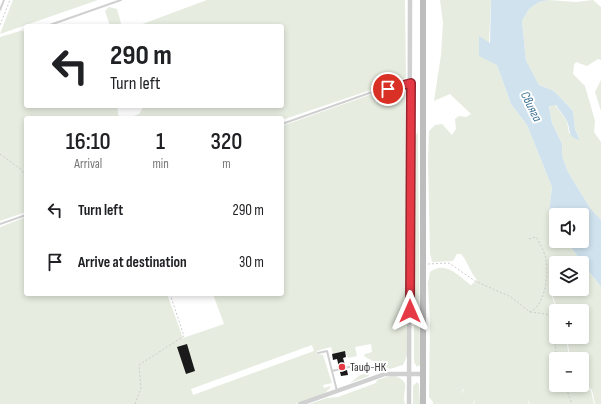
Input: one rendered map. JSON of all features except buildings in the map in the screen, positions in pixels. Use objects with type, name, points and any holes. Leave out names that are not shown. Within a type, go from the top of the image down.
[{"type":"main road","points":[[423,0],[423,404]]},
{"type":"street","points":[[409,404],[411,83],[410,0]]},
{"type":"street","points":[[300,404],[385,374],[424,374]]},
{"type":"lane","points":[[0,10],[4,0]]},
{"type":"lane","points":[[53,24],[120,0]]},
{"type":"lane","points":[[284,123],[376,91],[411,83]]},
{"type":"lane","points":[[0,224],[24,216]]},
{"type":"lane","points":[[318,353],[327,351],[337,391]]},
{"type":"lane","points":[[332,371],[361,364],[385,374]]},
{"type":"path","points":[[0,25],[10,0]]},
{"type":"path","points":[[0,154],[22,170],[24,174]]},
{"type":"path","points":[[529,239],[533,236],[536,237],[546,260],[544,292],[535,309],[530,312]]},
{"type":"path","points":[[423,264],[449,262],[475,281],[511,298],[522,308],[534,314],[547,314],[552,320],[556,352]]},
{"type":"path","points":[[135,404],[141,388],[140,365],[184,336],[171,296]]},
{"type":"path","points":[[568,392],[572,404]]},
{"type":"shaded area","points":[[13,0],[98,0],[29,24],[24,24],[24,26],[0,34]]},
{"type":"shaded area","points":[[207,0],[405,0],[406,78],[284,119],[284,116],[134,116],[139,114],[143,108],[284,108],[284,24],[142,24]]},
{"type":"shaded area","points":[[440,0],[491,0],[489,44],[479,37],[497,65],[511,104],[527,125],[552,187],[549,208],[549,248],[571,248],[577,256],[549,256],[549,296],[552,296],[555,304],[549,304],[549,344],[567,344],[568,352],[549,352],[549,392],[589,392],[589,389],[591,391],[594,404],[530,404],[528,399],[529,404],[474,404],[476,397],[473,404],[433,404],[429,397],[430,322],[428,283],[430,272],[441,268],[447,269],[457,274],[471,285],[477,280],[461,254],[457,254],[453,261],[432,262],[430,253],[428,161],[429,131],[435,125],[442,124],[452,135],[456,129],[455,119],[459,116],[466,117],[471,114],[450,94],[434,101],[441,55],[443,23]]},
{"type":"shaded area","points":[[549,0],[576,2],[593,0],[601,7],[601,60],[598,59],[587,66],[576,62],[574,65],[573,74],[585,86],[595,121],[594,132],[601,142],[601,220],[590,208],[568,172],[562,156],[562,144],[552,123],[549,105],[555,105],[567,121],[569,133],[580,139],[575,129],[573,111],[554,91],[539,85],[526,62],[522,21],[529,9],[539,2]]},
{"type":"shaded area","points":[[109,7],[117,9],[120,24],[109,24],[105,11]]},
{"type":"shaded area","points":[[23,30],[24,108],[117,108],[119,116],[24,116],[24,213],[0,221],[0,37]]},
{"type":"shaded area","points":[[601,80],[601,111],[595,92]]},
{"type":"shaded area","points":[[405,87],[407,356],[403,365],[390,369],[367,358],[364,356],[365,354],[372,352],[371,344],[355,347],[357,356],[348,358],[345,351],[333,354],[331,347],[317,351],[317,354],[323,355],[332,383],[323,385],[324,388],[331,386],[325,393],[315,398],[295,404],[0,404],[0,227],[24,218],[24,296],[168,296],[183,338],[224,324],[214,296],[284,296],[284,125],[375,93]],"holes":[[[312,345],[314,351],[193,395],[191,389]]]},
{"type":"shaded area","points":[[418,132],[420,365],[417,367],[414,362],[413,149],[414,138]]},
{"type":"shaded area","points":[[589,271],[601,287],[601,404],[595,404],[592,390],[589,388],[589,352],[569,352],[568,344],[589,344],[589,304],[556,304],[553,296],[589,296]]},
{"type":"shaded area","points":[[369,373],[369,376],[350,383],[360,375]]},
{"type":"shaded area","points":[[393,375],[405,384],[405,404],[309,404],[327,398],[338,397],[376,383],[377,380]]},
{"type":"shaded area","points":[[417,382],[419,384],[420,404],[413,404],[413,386]]},
{"type":"water","name":"Свияга","points":[[491,0],[549,0],[539,2],[529,9],[522,21],[526,61],[539,85],[554,91],[573,111],[575,129],[580,140],[571,135],[567,121],[556,105],[549,106],[552,123],[562,144],[562,156],[568,172],[590,208],[601,220],[601,287],[589,271],[589,256],[577,256],[571,248],[589,248],[589,208],[549,208],[552,187],[527,125],[511,104],[497,65],[479,56],[479,36],[490,43]]},
{"type":"place","name":"Таиф-НК","points":[[342,367]]},
{"type":"route","points":[[388,89],[411,83],[410,311]]}]
